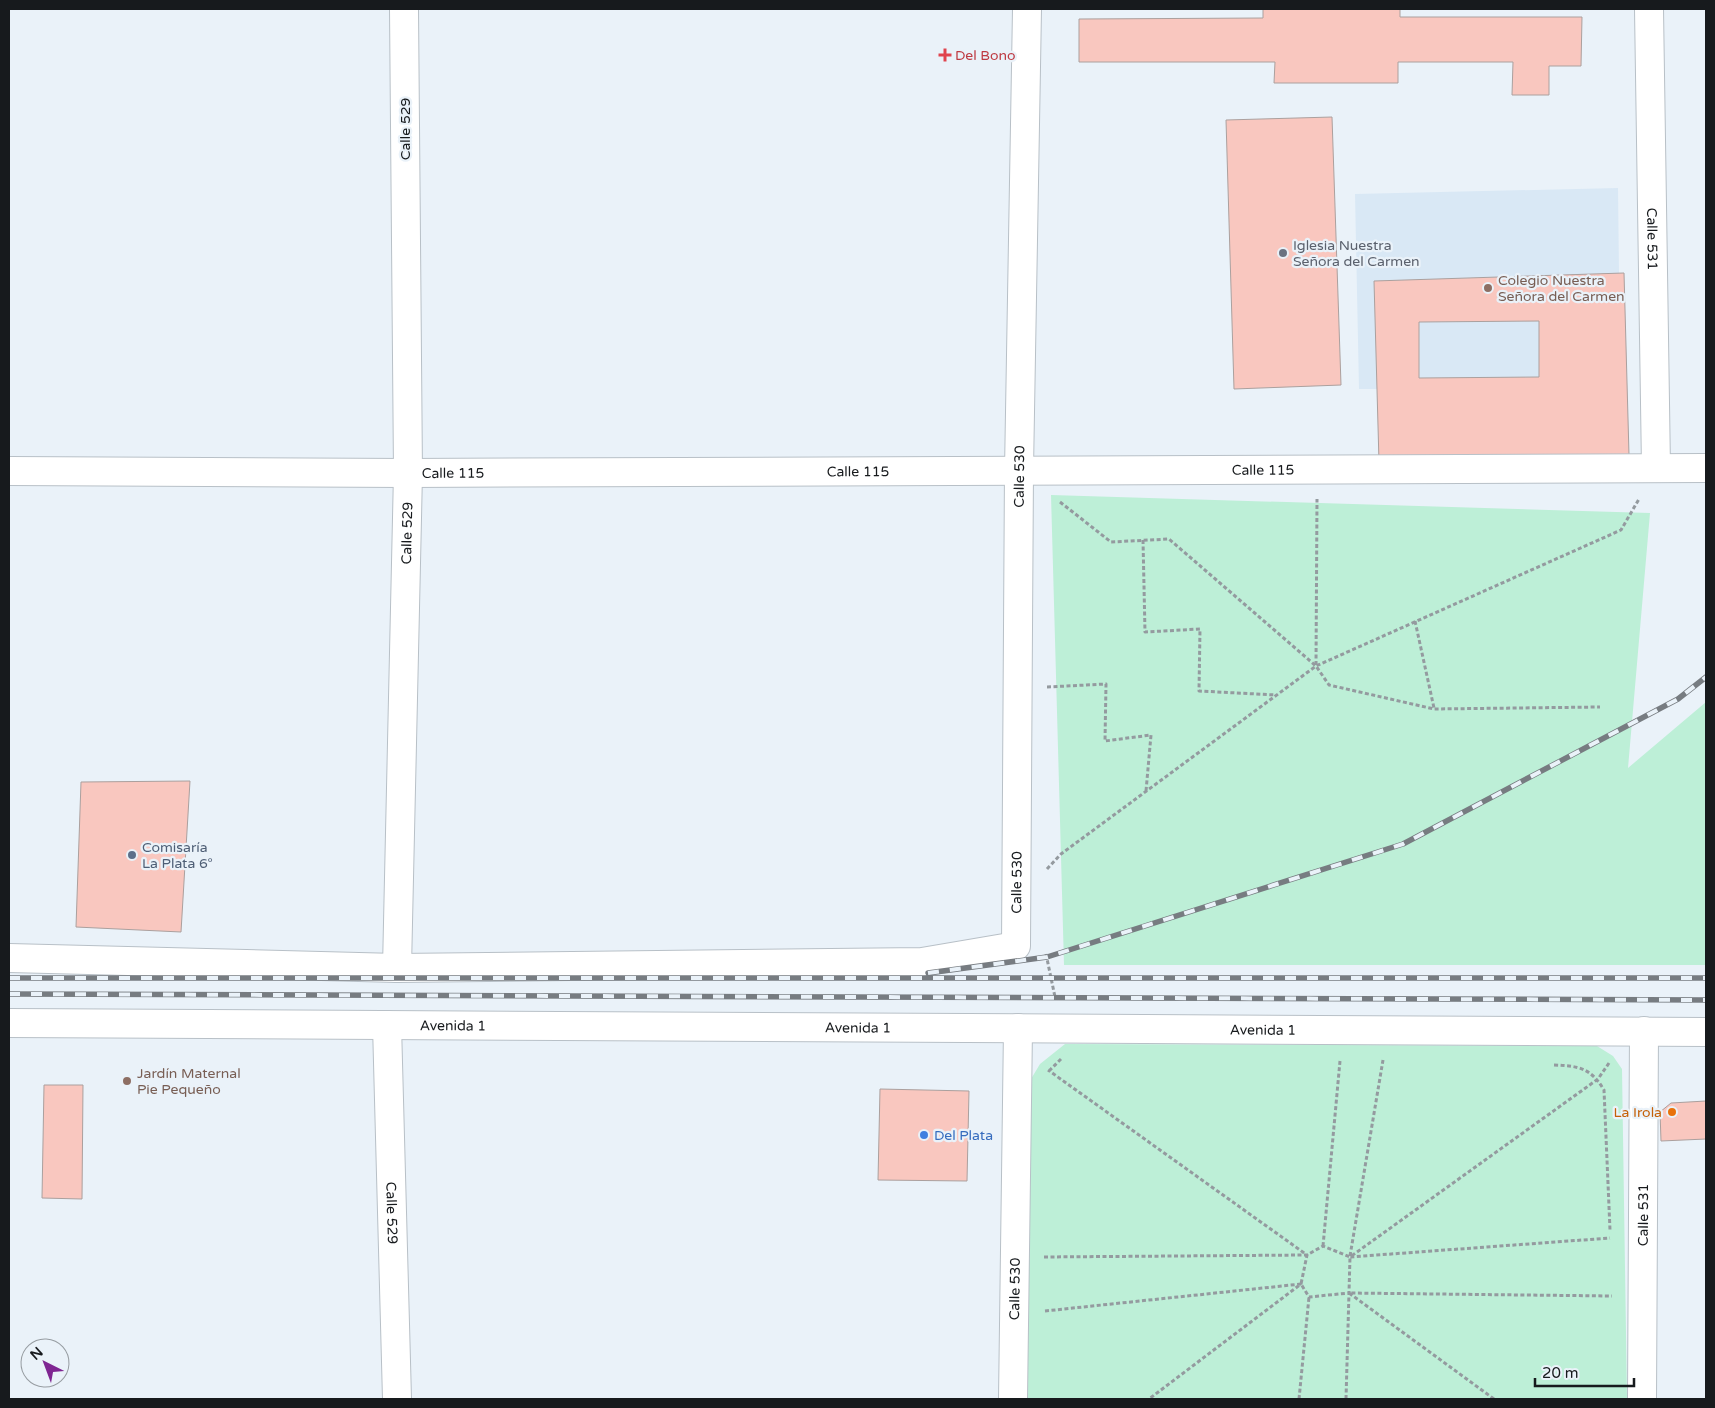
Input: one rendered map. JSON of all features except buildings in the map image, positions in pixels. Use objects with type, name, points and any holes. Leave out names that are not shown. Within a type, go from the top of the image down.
[{"type":"street","name":"Calle 529","points":[[397,968],[408,473],[404,9]]},
{"type":"street","name":"Calle 530","points":[[1016,946],[1019,470],[1027,9]]},
{"type":"street","name":"Calle 531","points":[[1649,9],[1656,468]]},
{"type":"street","name":"Calle 115","points":[[9,471],[408,473],[1706,468]]},
{"type":"street","points":[[9,958],[397,968],[922,962],[1016,946]]},
{"type":"street","name":"Avenida 1","points":[[9,1023],[1706,1032]]},
{"type":"street","name":"Calle 529","points":[[388,1025],[397,1399]]},
{"type":"street","name":"Calle 530","points":[[1013,1399],[1018,1028]]},
{"type":"street","name":"Calle 531","points":[[1642,1399],[1644,1031]]},
{"type":"path","points":[[1316,666],[1317,468]]},
{"type":"path","points":[[1041,876],[1061,854],[1316,666],[1621,530],[1656,468]]},
{"type":"path","points":[[1057,500],[1111,542],[1169,539],[1316,666],[1329,685],[1434,708],[1600,707]]},
{"type":"path","points":[[1143,540],[1146,632],[1200,629],[1199,691],[1277,695]]},
{"type":"path","points":[[1416,621],[1434,708]]},
{"type":"path","points":[[1018,689],[1106,684],[1105,741],[1151,734],[1146,791]]},
{"type":"path","points":[[1016,946],[1039,937],[1048,957],[1055,998]]},
{"type":"path","points":[[1350,1257],[1598,1079],[1613,1056],[1644,1031]]},
{"type":"path","points":[[1323,1246],[1341,1055]]},
{"type":"path","points":[[1045,1079],[1049,1071],[1064,1056]]},
{"type":"path","points":[[1346,1399],[1350,1257],[1383,1057],[1375,1056]]},
{"type":"path","points":[[1549,1064],[1578,1066],[1598,1079],[1604,1090],[1610,1248]]},
{"type":"path","points":[[1044,1068],[1307,1255]]},
{"type":"path","points":[[1323,1246],[1350,1257],[1610,1238]]},
{"type":"path","points":[[1037,1258],[1307,1255],[1323,1246]]},
{"type":"path","points":[[1149,1399],[1301,1284],[1307,1255]]},
{"type":"path","points":[[1299,1399],[1309,1297],[1301,1284]]},
{"type":"path","points":[[1037,1312],[1301,1284]]},
{"type":"path","points":[[1612,1286],[1613,1305]]},
{"type":"path","points":[[1350,1294],[1494,1399]]},
{"type":"path","points":[[1309,1297],[1350,1294],[1613,1296]]},
{"type":"shaded area","name":"Colegio Nuestra Señora del Carmen","points":[[1618,188],[1619,273],[1624,273],[1629,455],[1379,462],[1377,389],[1359,389],[1355,194]]},
{"type":"green space","points":[[1051,495],[1650,513],[1628,768],[1706,702],[1706,965],[1064,965]]},
{"type":"green space","points":[[1065,1044],[1597,1046],[1613,1056],[1622,1069],[1627,1399],[1027,1399],[1031,1079],[1040,1064]]},
{"type":"railway","points":[[928,973],[1047,957],[1403,844],[1678,699],[1706,677]]},
{"type":"railway","points":[[9,978],[1706,978]]},
{"type":"railway","points":[[9,994],[1706,1000]]},
{"type":"place","name":"Del Bono","points":[[945,55]]},
{"type":"place","name":"Iglesia Nuestra Señora del Carmen","points":[[1283,253]]},
{"type":"place","name":"Colegio Nuestra Señora del Carmen","points":[[1488,288]]},
{"type":"place","name":"Comisaría La Plata 6°","points":[[132,855]]},
{"type":"place","name":"Jardín Maternal Pie Pequeño","points":[[127,1081]]},
{"type":"place","name":"La Irola","points":[[1672,1112]]},
{"type":"place","name":"Del Plata","points":[[924,1135]]}]
